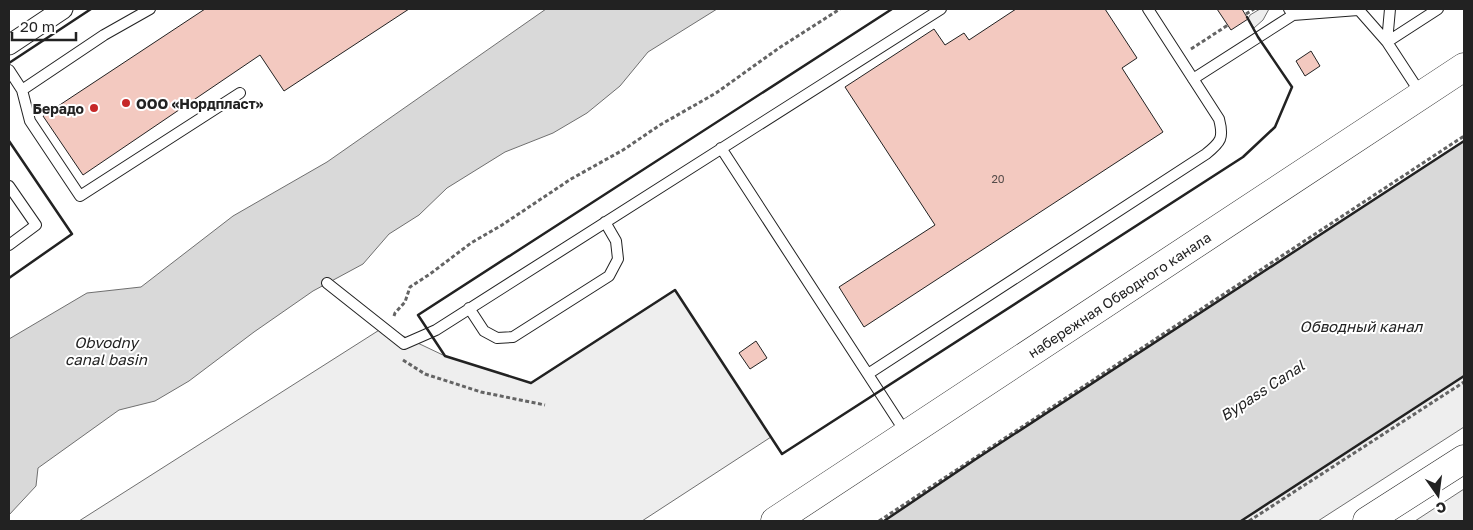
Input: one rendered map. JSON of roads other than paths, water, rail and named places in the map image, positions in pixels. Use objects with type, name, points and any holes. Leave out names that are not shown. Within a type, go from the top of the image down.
[{"type":"main road","name":"набережная Обводного канала","points":[[775,521],[1464,67]]},
{"type":"main road","points":[[1367,521],[1464,459]]},
{"type":"street","points":[[9,44],[63,9]]},
{"type":"lane","points":[[22,90],[104,35],[150,9]]},
{"type":"lane","points":[[327,283],[404,344],[436,330],[941,9]]},
{"type":"lane","points":[[868,374],[1206,154],[1218,144],[1222,132],[1219,118],[1148,9]]},
{"type":"lane","points":[[1193,79],[1291,12],[1358,9],[1387,42],[1422,96]]},
{"type":"lane","points":[[1387,42],[1390,9]]},
{"type":"lane","points":[[1387,42],[1438,9]]},
{"type":"lane","points":[[9,70],[22,90],[30,121],[80,196],[240,93]]},
{"type":"lane","points":[[721,148],[907,434]]},
{"type":"lane","points":[[9,186],[36,225],[9,245]]},
{"type":"lane","points":[[469,308],[484,331],[497,338],[513,337],[545,317],[608,276],[618,259],[616,242],[605,222]]},
{"type":"water","name":"Obvodny canal basin","points":[[546,9],[717,9],[648,52],[620,86],[587,113],[553,133],[505,152],[447,188],[419,215],[389,234],[363,264],[313,291],[189,381],[155,401],[119,410],[38,468],[36,486],[9,515],[9,339],[87,293],[141,287],[233,216],[327,162]]},
{"type":"water","name":"Обводный канал","points":[[1464,141],[1464,376],[1241,521],[884,521],[976,459]]},
{"type":"place","name":"ООО «Нордпласт»","points":[[126,103]]},
{"type":"place","name":"Берадо","points":[[94,108]]},
{"type":"water label","name":"Bypass Canal","points":[[1262,390]]}]
